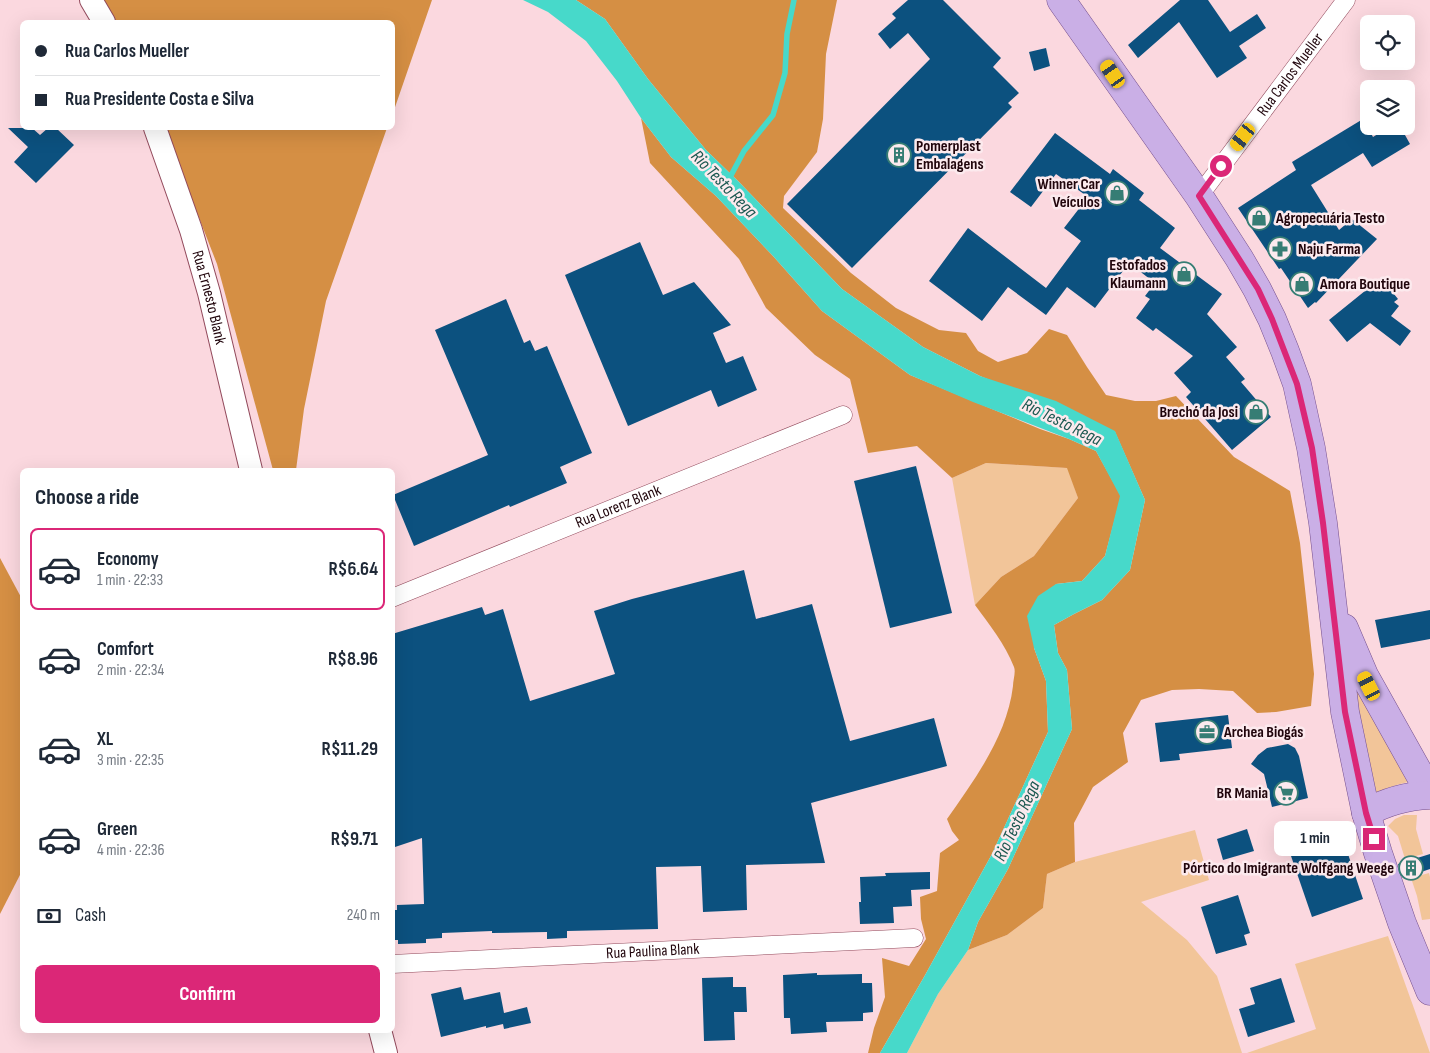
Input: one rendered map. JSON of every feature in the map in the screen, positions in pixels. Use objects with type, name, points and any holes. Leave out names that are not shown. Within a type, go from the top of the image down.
[{"type":"main road","points":[[1061,0],[1199,196],[1258,289],[1272,319],[1297,384],[1312,448],[1323,523],[1345,712],[1366,813],[1388,884],[1419,935],[1430,991]]},
{"type":"main road","points":[[1331,596],[1364,675],[1430,794],[1409,796],[1388,802],[1366,813]]},
{"type":"street","points":[[91,0],[103,20]]},
{"type":"street","name":"Rua Carlos Mueller","points":[[1199,196],[1346,0]]},
{"type":"street","name":"Rua Ernesto Blank","points":[[156,130],[191,230],[209,293],[251,468]]},
{"type":"street","name":"Rua Lorenz Blank","points":[[395,597],[842,416]]},
{"type":"street","name":"Rua Paulina Blank","points":[[395,964],[914,938]]},
{"type":"street","points":[[381,1033],[386,1053]]},
{"type":"shaded area","points":[[103,0],[432,0],[395,107],[395,20],[114,20]]},
{"type":"shaded area","points":[[576,0],[837,0],[826,54],[823,119],[817,152],[784,196],[783,208],[851,273],[896,308],[939,330],[966,333],[978,351],[998,362],[1027,353],[1049,329],[1067,335],[1106,395],[1135,401],[1156,401],[1176,396],[1234,457],[1290,491],[1300,543],[1314,674],[1311,706],[1257,713],[1233,691],[1199,689],[1172,690],[1141,700],[1123,733],[1128,762],[1093,787],[1074,823],[1075,862],[1047,874],[1043,908],[1007,935],[968,950],[978,922],[1008,869],[1072,729],[1067,670],[1058,653],[1054,625],[1102,600],[1130,570],[1145,500],[1115,432],[980,376],[923,347],[842,289],[706,150],[648,79],[605,19]]},
{"type":"shaded area","points":[[641,118],[671,157],[716,196],[822,311],[910,375],[1096,451],[1121,496],[1105,556],[1082,581],[1056,584],[1034,648],[1046,681],[1048,732],[992,854],[880,1053],[868,1053],[874,1028],[885,997],[882,958],[909,966],[926,939],[921,919],[920,897],[937,891],[940,853],[959,840],[952,831],[947,819],[979,773],[997,740],[1010,704],[1015,674],[1014,667],[1001,642],[975,605],[1001,577],[1034,556],[1078,498],[1067,468],[986,463],[952,478],[917,446],[868,453],[850,379],[815,355],[766,308],[739,259],[650,163]]},
{"type":"shaded area","points":[[165,130],[386,130],[326,301],[304,409],[296,468],[272,468],[217,264]]},
{"type":"shaded area","points":[[986,463],[1068,468],[1078,498],[1034,556],[1001,577],[975,605],[952,478]]},
{"type":"shaded area","points":[[0,558],[20,595],[20,875],[0,914]]},
{"type":"shaded area","points":[[1357,681],[1408,782],[1398,784],[1372,796],[1348,684]]},
{"type":"shaded area","points":[[1404,815],[1417,815],[1416,829],[1423,854],[1405,859],[1398,836],[1388,826],[1395,819]]},
{"type":"shaded area","points":[[1195,830],[1209,880],[1141,902],[1187,940],[1217,976],[1242,1053],[907,1053],[938,994],[968,950],[1007,935],[1043,908],[1047,874],[1075,862]]},
{"type":"shaded area","points":[[1429,873],[1430,919],[1422,920],[1411,878]]},
{"type":"shaded area","points":[[1388,936],[1430,1053],[1247,1053],[1316,1029],[1295,964]]},
{"type":"water","name":"Rio Testo Rega","points":[[523,0],[576,0],[605,19],[648,79],[706,150],[842,289],[923,347],[980,376],[1056,401],[1115,431],[1145,500],[1130,570],[1102,600],[1054,625],[1058,653],[1067,670],[1072,729],[1008,869],[978,922],[968,950],[938,994],[907,1053],[880,1053],[992,854],[1048,732],[1046,681],[1034,648],[1027,616],[1038,596],[1056,584],[1082,581],[1105,556],[1120,496],[1096,451],[910,375],[822,311],[716,196],[671,157],[586,41],[548,12]]},
{"type":"building","name":"Pomerplast Embalagens","points":[[908,0],[943,0],[1001,58],[993,67],[1019,93],[1008,103],[1012,107],[852,268],[787,204],[930,59],[908,33],[890,49],[878,34],[896,18],[892,14]]},
{"type":"building","points":[[1180,0],[1208,0],[1230,32],[1257,14],[1266,28],[1239,46],[1247,58],[1217,78],[1179,22],[1138,58],[1128,45]]},
{"type":"building","points":[[1046,48],[1050,66],[1034,71],[1029,52]]},
{"type":"building","points":[[1360,121],[1360,135],[1372,135],[1373,137],[1376,135],[1405,135],[1410,144],[1372,167],[1363,153],[1311,185],[1339,230],[1352,219],[1377,239],[1316,303],[1308,308],[1238,208],[1296,170],[1292,162]]},
{"type":"building","points":[[8,128],[34,130],[40,135],[46,130],[58,130],[74,145],[36,183],[14,162],[28,147]]},
{"type":"building","points":[[1055,133],[1110,174],[1113,169],[1144,193],[1139,200],[1175,228],[1160,248],[1222,294],[1207,314],[1237,347],[1226,357],[1245,379],[1241,382],[1271,417],[1232,450],[1186,397],[1191,392],[1174,373],[1193,356],[1156,328],[1153,331],[1136,318],[1150,299],[1145,296],[1155,283],[1129,263],[1095,308],[1067,287],[1046,315],[1008,287],[982,321],[929,281],[968,228],[1046,288],[1081,241],[1064,228],[1088,197],[1056,174],[1031,207],[1010,192]]},
{"type":"building","points":[[640,242],[663,295],[694,282],[731,325],[713,333],[726,363],[743,356],[757,390],[718,407],[711,390],[628,426],[565,275]]},
{"type":"building","points":[[1381,278],[1398,299],[1394,302],[1399,306],[1391,316],[1411,331],[1400,346],[1370,323],[1347,342],[1329,320]]},
{"type":"building","points":[[506,299],[524,343],[530,340],[535,351],[547,346],[592,453],[560,467],[567,483],[510,507],[509,505],[414,546],[395,500],[395,494],[488,455],[435,330]]},
{"type":"building","points":[[916,466],[952,613],[890,628],[854,481]]},
{"type":"building","points":[[744,570],[756,619],[812,604],[850,741],[934,718],[947,766],[811,803],[825,863],[746,865],[747,910],[703,912],[701,866],[656,867],[658,929],[567,931],[567,938],[547,939],[547,932],[492,933],[492,931],[442,933],[442,938],[426,939],[426,943],[398,944],[398,940],[395,940],[395,910],[397,910],[397,905],[424,904],[422,838],[395,847],[395,633],[482,607],[485,615],[503,609],[530,701],[615,674],[594,611],[632,599]]},
{"type":"building","points":[[1430,610],[1430,639],[1381,648],[1375,620]]},
{"type":"building","points":[[1228,715],[1232,748],[1179,754],[1180,760],[1160,762],[1155,723]]},
{"type":"building","points":[[1288,744],[1295,748],[1299,756],[1308,798],[1272,807],[1264,774],[1251,764],[1267,748]]},
{"type":"building","points":[[1247,829],[1254,851],[1223,860],[1217,839]]},
{"type":"building","points":[[1343,839],[1363,899],[1312,917],[1291,856]]},
{"type":"building","name":"Pórtico do Imigrante Wolfgang Weege","points":[[1430,854],[1430,869],[1403,878],[1398,864]]},
{"type":"building","points":[[930,872],[930,889],[911,890],[912,906],[893,907],[894,923],[860,924],[860,877],[886,876],[885,873]]},
{"type":"building","points":[[1238,895],[1250,933],[1244,935],[1247,945],[1216,954],[1201,907]]},
{"type":"building","points":[[817,973],[817,975],[862,974],[862,983],[872,983],[873,1012],[863,1013],[863,1021],[826,1022],[827,1032],[791,1034],[790,1018],[784,1018],[783,975]]},
{"type":"building","points":[[733,977],[733,987],[746,987],[747,1012],[734,1012],[735,1040],[704,1041],[702,978]]},
{"type":"building","points":[[1281,978],[1295,1022],[1248,1037],[1239,1009],[1255,1004],[1250,988]]},
{"type":"building","points":[[461,987],[464,1000],[500,992],[504,1013],[527,1007],[531,1023],[504,1029],[503,1024],[486,1028],[486,1026],[441,1037],[431,994]]},
{"type":"waterway","name":"Rio Testo Rega","points":[[728,181],[744,151],[773,115],[785,73],[787,34],[794,0]]},
{"type":"place","name":"Pomerplast Embalagens","points":[[899,155]]},
{"type":"place","name":"Winner Car Veículos","points":[[1117,193]]},
{"type":"place","name":"Agropecuária Testo","points":[[1259,218]]},
{"type":"place","name":"Naju Farma","points":[[1280,249]]},
{"type":"place","name":"Estofados Klaumann","points":[[1184,274]]},
{"type":"place","name":"Amora Boutique","points":[[1302,284]]},
{"type":"place","name":"Brechó da Josi","points":[[1256,412]]},
{"type":"place","name":"Archea Biogás","points":[[1207,732]]},
{"type":"place","name":"BR Mania","points":[[1286,793]]},
{"type":"place","name":"Pórtico do Imigrante Wolfgang Weege","points":[[1411,868]]},
{"type":"route","points":[[1221,166],[1199,196],[1258,289],[1272,319],[1297,384],[1312,448],[1323,523],[1345,712],[1366,813],[1374,839]]}]
